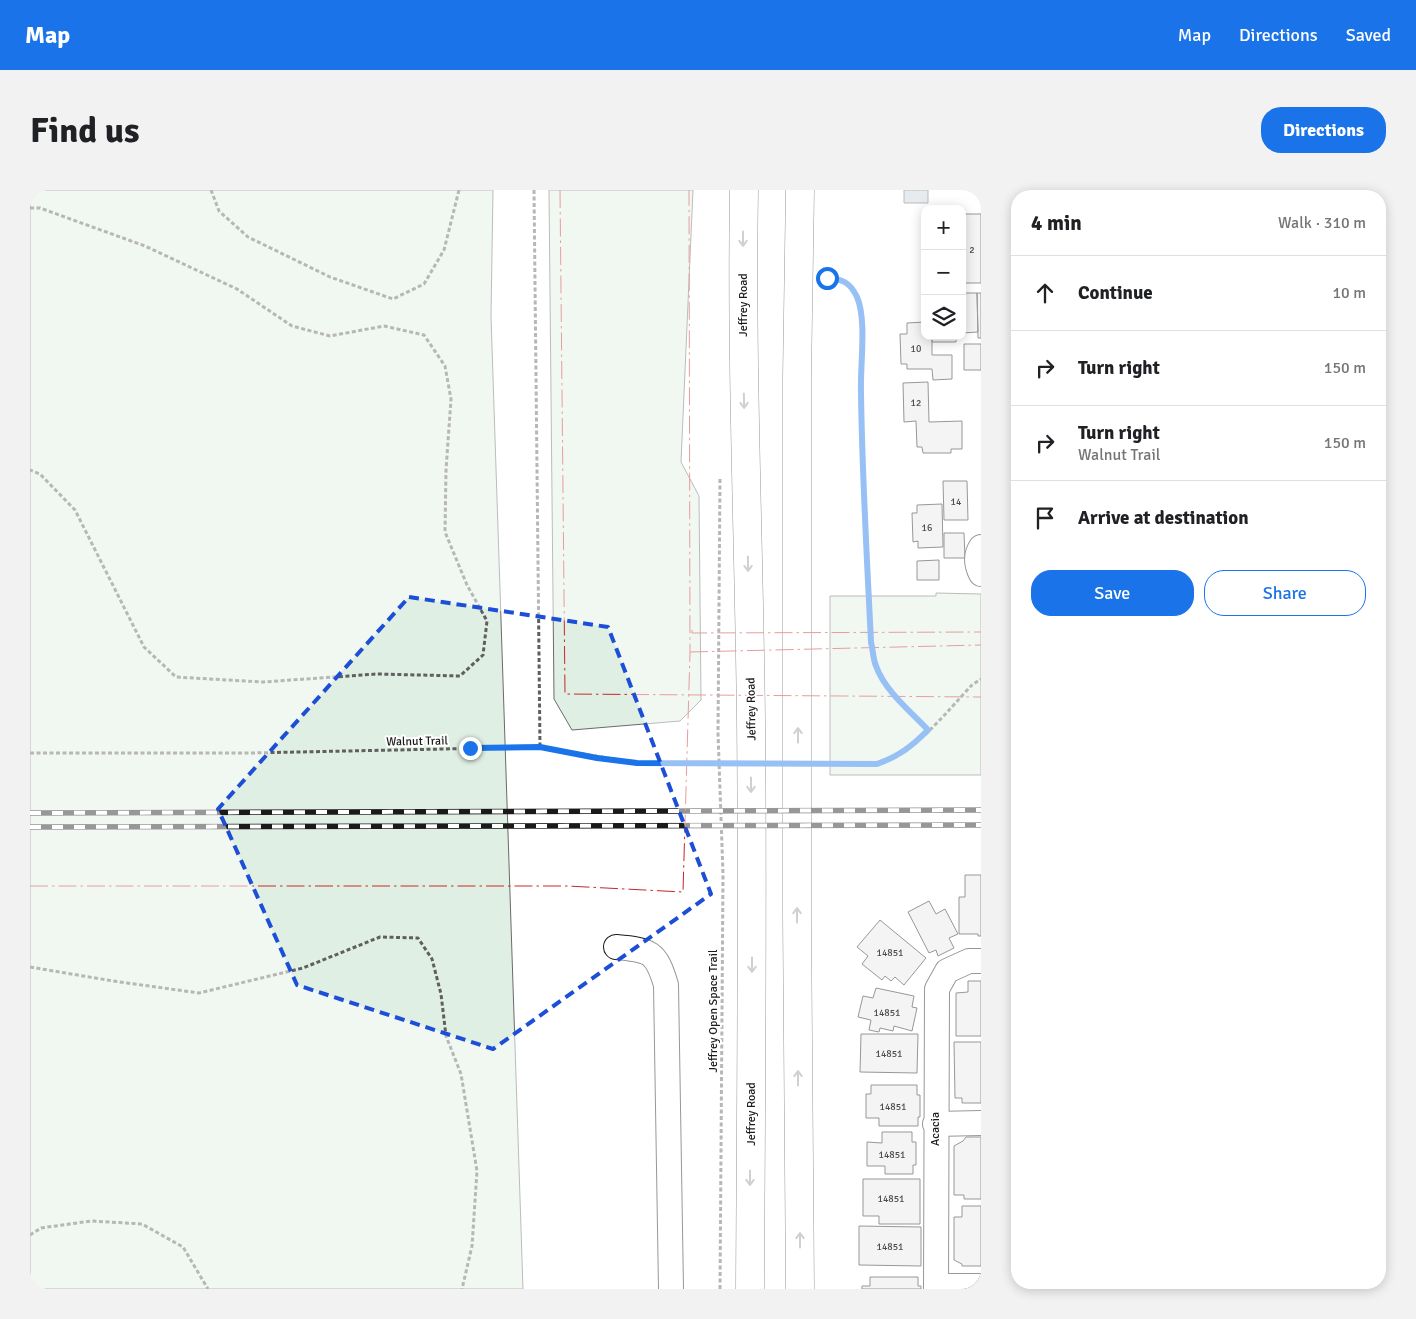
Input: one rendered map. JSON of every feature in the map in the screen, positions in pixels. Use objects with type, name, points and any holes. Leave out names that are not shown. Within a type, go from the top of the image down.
[{"type":"main road","name":"Jeffrey Road","points":[[744,190],[744,381],[751,748],[752,925],[750,1289]]},
{"type":"main road","points":[[800,190],[797,377],[797,916],[800,1289]]},
{"type":"street","points":[[981,547],[976,559],[981,574]]},
{"type":"street","points":[[616,947],[648,952],[660,965],[666,985],[670,1289]]},
{"type":"street","name":"Acacia","points":[[936,1288],[936,989],[947,971],[969,961],[981,961]]},
{"type":"street","points":[[935,1124],[981,1123]]},
{"type":"street","points":[[936,1288],[981,1286]]},
{"type":"path","points":[[211,190],[219,211],[248,237],[330,277],[393,299],[424,284],[444,250],[459,190]]},
{"type":"path","points":[[534,190],[540,747]]},
{"type":"path","points":[[30,208],[40,208],[145,246],[237,289],[292,326],[330,336],[384,326],[424,335],[445,366],[451,399],[446,470],[445,532],[466,586],[487,621],[483,655],[460,676],[377,674],[263,682],[176,677],[144,647],[74,510],[40,474],[30,470]]},
{"type":"path","points":[[800,277],[842,280],[851,288],[857,298],[862,316],[863,466],[871,642],[876,665],[883,680],[899,701],[928,730]]},
{"type":"path","name":"Walnut Trail","points":[[30,754],[250,753],[540,747],[597,758],[637,763],[877,764],[896,757],[913,746],[981,679]]},
{"type":"path","name":"Jeffrey Open Space Trail","points":[[718,733],[723,874],[720,1289]]},
{"type":"path","points":[[30,966],[113,981],[199,993],[303,968],[380,937],[418,938],[432,959],[441,994],[446,1036],[461,1074],[476,1171],[472,1246],[462,1289]]},
{"type":"path","points":[[30,1235],[41,1228],[91,1221],[142,1224],[182,1247],[208,1289]]},
{"type":"highlighted area","points":[[409,597],[608,627],[711,894],[493,1049],[297,985],[218,809]]},
{"type":"green space","points":[[30,190],[493,190],[491,316],[523,1289],[30,1289]]},
{"type":"green space","points":[[549,190],[693,190],[681,462],[699,496],[701,700],[680,721],[572,730],[554,699]]},
{"type":"green space","points":[[936,593],[981,594],[981,775],[830,775],[830,596],[936,596]]},
{"type":"shaded area","points":[[904,190],[928,190],[928,203],[904,203]]},
{"type":"building","points":[[966,214],[981,214],[981,283],[966,283]]},
{"type":"building","points":[[966,293],[977,293],[978,332],[966,333]]},
{"type":"building","points":[[977,293],[981,293],[981,338],[978,338]]},
{"type":"building","points":[[921,322],[921,340],[932,340],[932,355],[952,355],[952,379],[933,380],[932,369],[907,369],[907,364],[901,364],[900,334],[907,334],[907,323]]},
{"type":"building","points":[[932,340],[956,340],[956,342],[932,342]]},
{"type":"building","points":[[964,344],[981,344],[981,370],[964,370]]},
{"type":"building","points":[[928,382],[929,422],[962,421],[962,449],[951,449],[951,453],[923,453],[922,447],[917,447],[916,421],[904,422],[903,383]]},
{"type":"building","points":[[943,481],[967,481],[968,520],[944,520]]},
{"type":"building","points":[[942,504],[943,547],[918,548],[918,541],[913,542],[912,513],[917,513],[917,505]]},
{"type":"building","points":[[944,533],[964,533],[965,558],[944,558]]},
{"type":"building","points":[[939,560],[939,580],[917,580],[917,561]]},
{"type":"building","points":[[965,875],[981,875],[981,936],[978,936],[978,934],[959,934],[959,897],[965,897]]},
{"type":"building","points":[[929,901],[936,914],[945,909],[958,934],[949,938],[954,948],[938,956],[936,950],[929,953],[908,912]]},
{"type":"building","points":[[880,920],[926,958],[904,985],[895,977],[891,981],[885,976],[882,980],[862,964],[868,956],[857,947]]},
{"type":"building","points":[[968,981],[981,981],[981,1036],[956,1036],[956,993],[968,992]]},
{"type":"building","points":[[876,988],[914,996],[912,1007],[917,1008],[912,1031],[894,1026],[893,1031],[880,1028],[879,1032],[869,1030],[871,1020],[858,1017],[863,996],[873,998]]},
{"type":"building","points":[[861,1034],[918,1034],[917,1073],[860,1072]]},
{"type":"building","points":[[954,1042],[981,1042],[981,1103],[962,1103],[962,1098],[955,1098]]},
{"type":"building","points":[[871,1085],[917,1085],[917,1095],[920,1095],[918,1126],[879,1126],[879,1118],[866,1118],[866,1094],[871,1094]]},
{"type":"building","points":[[882,1132],[912,1132],[912,1142],[916,1142],[916,1165],[913,1165],[913,1174],[885,1174],[885,1166],[867,1166],[867,1142],[882,1143]]},
{"type":"building","points":[[966,1137],[981,1137],[981,1199],[964,1199],[964,1195],[954,1195],[954,1146]]},
{"type":"building","points":[[863,1179],[920,1179],[920,1224],[879,1224],[879,1216],[863,1216]]},
{"type":"building","points":[[962,1206],[981,1206],[981,1266],[962,1266],[962,1264],[954,1260],[954,1217],[962,1217]]},
{"type":"building","points":[[859,1226],[921,1227],[921,1266],[859,1265]]},
{"type":"building","points":[[870,1277],[918,1277],[918,1286],[921,1286],[921,1289],[862,1289],[862,1286],[870,1286]]},
{"type":"railway","points":[[30,813],[981,810]]},
{"type":"railway","points":[[30,827],[981,825]]},
{"type":"power","points":[[560,190],[565,694],[981,697]]},
{"type":"power","points":[[30,886],[567,886],[683,892],[690,652],[689,190]]},
{"type":"power","points":[[692,630],[692,633],[981,632]]},
{"type":"power","points":[[690,652],[981,645]]},
{"type":"route","points":[[470,748],[540,747],[597,758],[637,763],[877,764],[896,757],[913,746],[928,730],[899,701],[883,680],[876,665],[871,642],[863,466],[862,316],[857,298],[851,288],[842,280],[827,278]]}]
